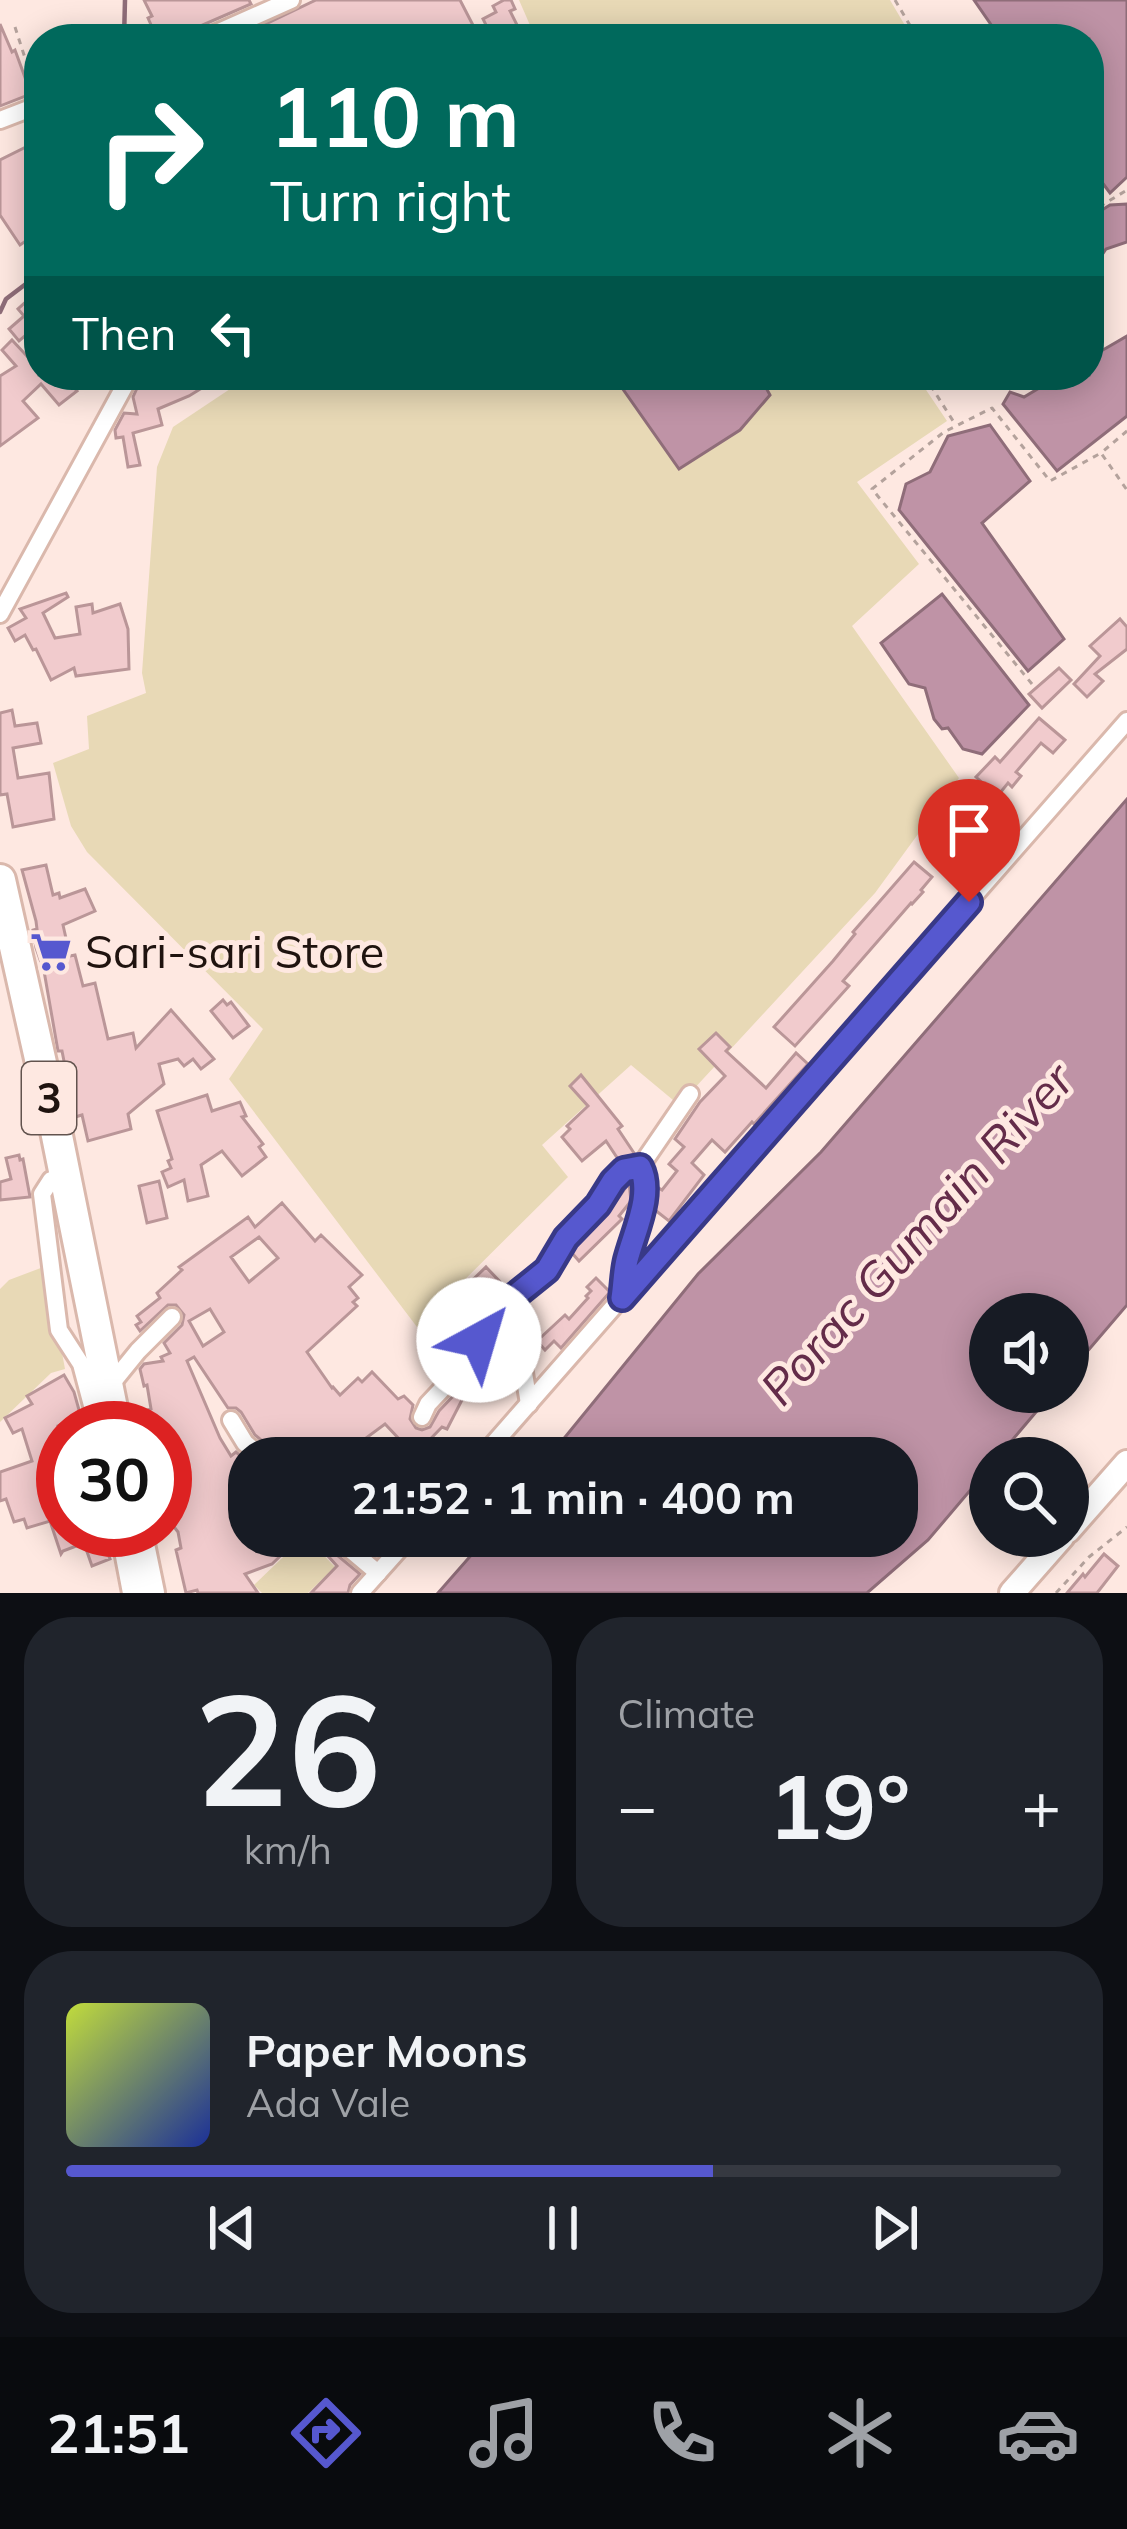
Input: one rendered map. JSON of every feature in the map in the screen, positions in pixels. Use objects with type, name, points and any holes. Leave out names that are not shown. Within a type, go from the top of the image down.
[{"type":"highway","name":"3","points":[[0,880],[110,1401]]},
{"type":"highway","points":[[142,1557],[149,1593]]},
{"type":"street","points":[[236,24],[291,0]]},
{"type":"street","points":[[0,614],[121,390]]},
{"type":"street","points":[[500,1437],[1127,722]]},
{"type":"street","points":[[422,1417],[501,1307],[547,1270],[566,1238],[598,1205],[613,1181],[624,1170],[640,1167],[690,1094]]},
{"type":"street","points":[[622,1298],[626,1264],[642,1213],[645,1173],[640,1167]]},
{"type":"street","points":[[65,1177],[51,1180],[41,1194],[44,1222],[59,1330],[81,1364],[91,1401]]},
{"type":"street","points":[[501,1307],[524,1336],[530,1405]]},
{"type":"street","points":[[108,1389],[172,1317]]},
{"type":"street","points":[[231,1420],[241,1437]]},
{"type":"street","points":[[1089,1506],[1127,1463]]},
{"type":"street","points":[[124,1557],[131,1593]]},
{"type":"street","points":[[359,1557],[378,1573]]},
{"type":"street","points":[[360,1593],[392,1557]]},
{"type":"street","points":[[1012,1593],[1044,1557]]},
{"type":"path","points":[[15,27],[24,56]]},
{"type":"path","points":[[934,390],[956,425]]},
{"type":"path","points":[[1032,684],[872,489],[944,432],[992,408],[1050,481],[1101,453],[1127,430]]},
{"type":"path","points":[[1101,453],[1127,490]]},
{"type":"path","points":[[1056,1593],[1127,1528]]},
{"type":"shaded area","points":[[519,0],[890,0],[904,24],[529,24]]},
{"type":"shaded area","points":[[228,390],[624,390],[679,469],[740,430],[770,396],[767,390],[926,390],[947,421],[857,482],[919,564],[852,626],[959,778],[875,893],[679,1105],[631,1065],[542,1145],[568,1177],[417,1327],[229,1079],[263,1029],[87,852],[71,826],[53,763],[89,749],[87,716],[146,693],[142,673],[157,467],[173,427]]},
{"type":"shaded area","points":[[46,1266],[65,1369],[51,1373],[0,1422],[0,1289],[9,1280]]},
{"type":"shaded area","points":[[283,1557],[325,1557],[335,1567],[308,1593],[262,1593],[254,1585]]},
{"type":"water","points":[[974,0],[1127,0],[1127,177],[1110,193],[1104,185],[1104,24],[991,24]]},
{"type":"water","points":[[1127,204],[1127,242],[1104,252],[1104,209]]},
{"type":"water","points":[[1127,336],[1127,416],[1057,471],[1003,404],[1010,392],[1024,397],[1036,390],[1104,390],[1104,349]]},
{"type":"water","points":[[624,390],[767,390],[770,395],[740,430],[679,469]]},
{"type":"water","points":[[990,425],[1030,481],[982,523],[1064,639],[1028,671],[899,510],[906,484],[930,472],[948,436]]},
{"type":"water","points":[[942,594],[1029,705],[982,754],[963,749],[948,728],[942,729],[925,688],[909,684],[881,643]]},
{"type":"water","name":"Porac Gumain River","points":[[1127,799],[1127,1305],[1089,1349],[1089,1293],[969,1293],[969,1413],[1035,1413],[1015,1437],[969,1437],[969,1492],[918,1549],[918,1437],[565,1437],[698,1274],[821,1152]]},
{"type":"water","points":[[470,1557],[908,1557],[867,1593],[438,1593]]},
{"type":"building","points":[[144,0],[249,0],[251,4],[205,24],[151,24],[148,18],[152,16]]},
{"type":"building","points":[[316,0],[460,0],[472,24],[266,24]]},
{"type":"building","points":[[511,0],[516,24],[486,24],[483,19],[496,12],[493,6]]},
{"type":"building","points":[[0,24],[24,75],[24,97],[0,106]]},
{"type":"building","points":[[24,148],[24,242],[20,245],[0,215],[0,160]]},
{"type":"building","points":[[24,316],[24,337],[19,341],[9,329]]},
{"type":"building","points":[[12,340],[24,353],[24,390],[35,390],[23,401],[38,418],[0,446],[0,376],[16,366],[2,350]]},
{"type":"building","points":[[46,390],[76,390],[77,391],[59,405]]},
{"type":"building","points":[[136,390],[199,390],[158,409],[162,425],[133,433],[140,465],[128,467],[123,437],[116,438],[115,430],[124,413],[137,414]]},
{"type":"building","points":[[66,593],[68,597],[43,613],[55,638],[80,634],[76,607],[92,604],[93,613],[120,604],[128,629],[129,669],[76,676],[74,668],[51,680],[25,635],[15,641],[8,628],[26,618],[20,609]]},
{"type":"building","points":[[1120,619],[1127,627],[1127,649],[1095,674],[1103,681],[1087,697],[1074,684],[1100,656],[1090,646]]},
{"type":"building","points":[[1059,668],[1071,680],[1042,708],[1029,694]]},
{"type":"building","points":[[12,710],[15,726],[37,723],[41,743],[13,748],[18,778],[49,773],[54,819],[13,827],[7,794],[0,795],[0,713]]},
{"type":"building","points":[[1039,718],[1065,740],[1053,753],[1041,743],[1016,772],[1021,776],[1012,787],[1008,783],[954,850],[927,822],[941,809],[949,817],[959,806],[967,813],[988,788],[976,777],[995,757],[1000,762]]},
{"type":"building","points":[[914,862],[932,877],[923,892],[843,981],[849,986],[795,1046],[774,1027]]},
{"type":"building","points":[[46,865],[53,895],[59,893],[60,898],[85,889],[95,911],[63,925],[83,986],[95,983],[108,1039],[133,1033],[136,1048],[171,1010],[214,1059],[201,1069],[193,1059],[184,1066],[178,1059],[159,1064],[164,1084],[128,1114],[131,1129],[88,1141],[82,1115],[75,1117],[62,1051],[58,1051],[36,948],[36,921],[22,870]]},
{"type":"building","points":[[223,1000],[227,1005],[231,1002],[249,1026],[233,1038],[211,1011]]},
{"type":"building","points":[[716,1033],[730,1047],[726,1051],[766,1088],[796,1053],[808,1064],[725,1152],[712,1140],[692,1163],[704,1175],[669,1221],[655,1210],[657,1187],[662,1190],[677,1171],[669,1164],[684,1147],[675,1139],[725,1076],[699,1049]]},
{"type":"building","points":[[581,1075],[622,1126],[618,1129],[632,1155],[618,1159],[606,1141],[582,1161],[562,1137],[588,1106],[570,1086]]},
{"type":"building","points":[[207,1095],[212,1111],[240,1102],[246,1116],[242,1117],[263,1144],[259,1147],[266,1157],[242,1176],[222,1151],[201,1165],[208,1196],[188,1201],[184,1180],[168,1187],[162,1172],[171,1168],[168,1161],[172,1159],[157,1111]]},
{"type":"building","points":[[19,1155],[30,1197],[0,1200],[0,1182],[11,1179],[6,1158]]},
{"type":"building","points":[[159,1181],[167,1218],[147,1223],[139,1186]]},
{"type":"building","points":[[629,1183],[631,1201],[619,1216],[622,1219],[579,1261],[572,1253],[576,1246]]},
{"type":"building","points":[[282,1203],[315,1241],[321,1235],[362,1275],[349,1287],[358,1298],[353,1302],[357,1306],[307,1352],[340,1395],[372,1372],[398,1399],[404,1396],[413,1405],[410,1419],[422,1430],[430,1427],[457,1392],[464,1396],[447,1429],[442,1427],[432,1437],[397,1437],[385,1424],[367,1437],[257,1437],[241,1412],[228,1408],[194,1357],[187,1361],[228,1451],[228,1557],[279,1557],[245,1574],[258,1593],[186,1593],[178,1557],[192,1557],[192,1401],[150,1401],[140,1369],[163,1361],[161,1357],[170,1353],[164,1343],[182,1325],[184,1315],[176,1305],[168,1305],[140,1331],[137,1316],[160,1298],[157,1293],[182,1270],[179,1267],[248,1217],[255,1227]],"holes":[[[259,1237],[278,1258],[249,1282],[231,1257]],[[210,1309],[224,1332],[203,1346],[189,1321]]]},
{"type":"building","points":[[486,1267],[505,1287],[490,1300],[465,1339],[445,1318],[464,1298],[459,1293]]},
{"type":"building","points":[[596,1278],[610,1292],[561,1348],[554,1341],[545,1350],[537,1341],[565,1315],[569,1319],[588,1298],[591,1291],[587,1287]]},
{"type":"building","points":[[499,1334],[511,1348],[495,1368],[483,1358]]},
{"type":"building","points":[[64,1375],[77,1401],[36,1401],[36,1525],[27,1528],[24,1519],[14,1522],[6,1499],[0,1501],[0,1472],[32,1461],[22,1429],[13,1433],[5,1418],[32,1404],[27,1396]]},
{"type":"building","points":[[1104,1554],[1118,1566],[1097,1593],[1067,1593],[1083,1574],[1085,1577]]},
{"type":"building","points":[[89,1557],[109,1557],[110,1559],[92,1566]]},
{"type":"building","points":[[329,1557],[339,1557],[360,1574],[348,1593],[311,1593],[337,1566]]},
{"type":"waterway","points":[[124,24],[125,0]]},
{"type":"waterway","points":[[0,312],[6,299],[24,285]]},
{"type":"place","name":"Sari-sari Store","points":[[51,952]]},
{"type":"route","points":[[479,1340],[501,1307],[547,1270],[566,1238],[598,1205],[613,1181],[624,1170],[640,1167],[645,1173],[642,1213],[626,1264],[622,1298],[969,902]]}]
